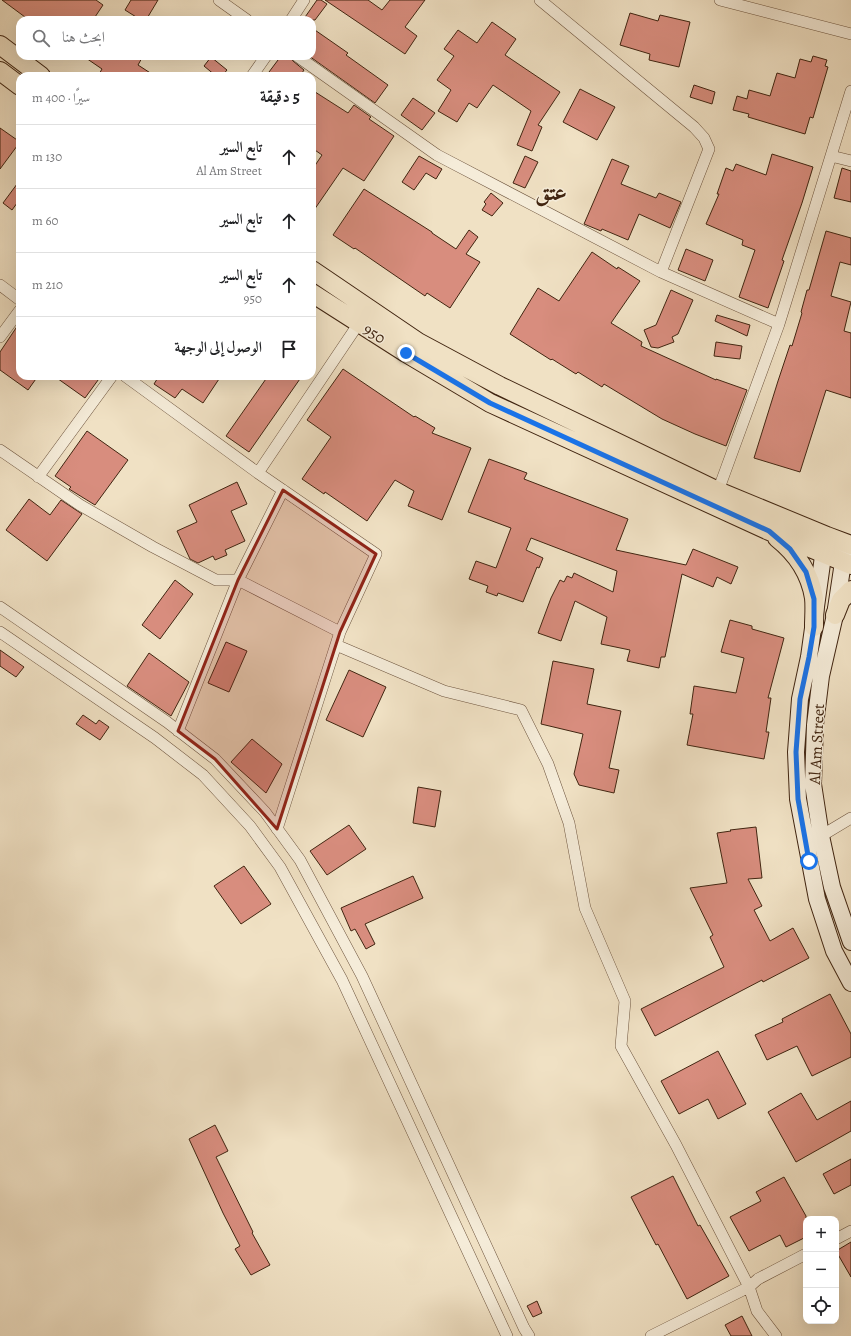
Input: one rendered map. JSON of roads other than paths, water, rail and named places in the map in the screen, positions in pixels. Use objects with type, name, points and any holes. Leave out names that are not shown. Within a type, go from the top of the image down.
[{"type":"main road","points":[[0,45],[16,57]]},
{"type":"main road","points":[[20,60],[36,72]]},
{"type":"main road","points":[[0,71],[16,83]]},
{"type":"main road","name":"950","points":[[316,273],[418,342],[500,386],[718,490],[825,545],[847,563]]},
{"type":"main road","name":"950","points":[[316,296],[406,353],[490,403],[769,531],[825,545],[849,544]]},
{"type":"main road","points":[[769,531],[790,549],[806,572],[814,599],[814,627]]},
{"type":"main road","name":"Al Am Street","points":[[849,544],[847,563],[821,676],[815,725],[813,784],[821,836],[832,887],[851,942]]},
{"type":"main road","name":"Al Am Street","points":[[825,545],[814,627],[800,699],[796,752],[798,799],[817,899],[834,951],[851,983]]},
{"type":"main road","points":[[834,615],[841,600],[851,590]]},
{"type":"street","points":[[219,0],[241,16]]},
{"type":"street","points":[[294,16],[304,0]]},
{"type":"street","points":[[540,0],[694,126],[704,138],[709,149],[661,272]]},
{"type":"street","points":[[720,0],[851,34]]},
{"type":"street","points":[[255,72],[263,60]]},
{"type":"street","points":[[303,60],[437,155],[661,272],[779,324]]},
{"type":"street","points":[[718,490],[779,324],[851,91]]},
{"type":"street","points":[[832,156],[851,162]]},
{"type":"street","points":[[0,286],[16,297]]},
{"type":"street","points":[[0,337],[16,315]]},
{"type":"street","points":[[258,473],[359,323]]},
{"type":"street","points":[[38,477],[109,380]]},
{"type":"street","points":[[130,380],[258,473],[376,554],[340,632],[277,829]]},
{"type":"street","points":[[0,450],[80,505],[153,547],[216,580],[238,580],[340,632]]},
{"type":"street","points":[[178,731],[238,580],[283,490]]},
{"type":"street","points":[[0,607],[178,731],[215,759],[265,812],[300,860],[362,976],[529,1336]]},
{"type":"street","points":[[0,632],[155,738],[203,775],[250,826],[280,867],[342,980],[507,1336]]},
{"type":"street","points":[[336,645],[444,691],[521,710],[548,764],[564,808],[569,823],[584,908],[625,1001],[621,1046],[676,1145],[749,1287],[757,1311],[776,1336]]},
{"type":"street","points":[[821,836],[851,818]]},
{"type":"street","points":[[839,1237],[851,1231]]},
{"type":"street","points":[[651,1336],[749,1287],[758,1279],[803,1256]]},
{"type":"district","name":"عتق","points":[[551,192]]}]
